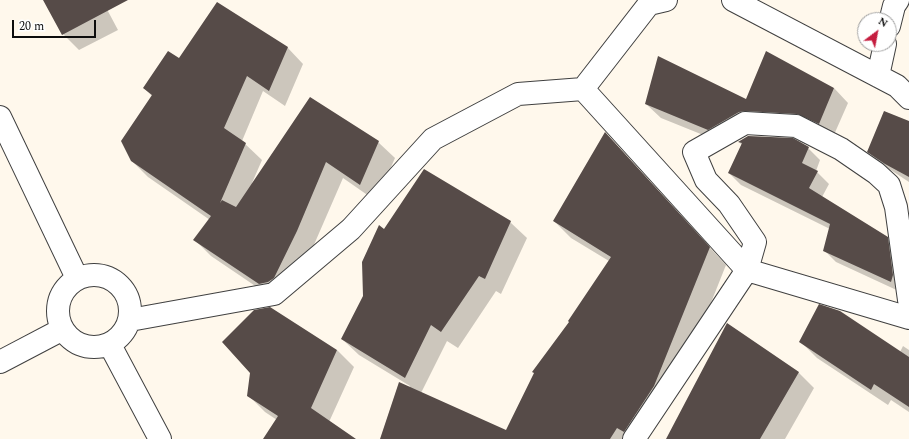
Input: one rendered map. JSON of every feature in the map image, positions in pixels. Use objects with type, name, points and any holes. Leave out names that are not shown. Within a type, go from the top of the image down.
[{"type":"street","points":[[130,320],[274,294],[351,229],[433,139],[518,94],[583,89],[649,4],[666,0]]},
{"type":"street","points":[[733,0],[897,86],[909,98]]},
{"type":"street","points":[[892,12],[898,0]]},
{"type":"street","points":[[878,76],[883,52]]},
{"type":"street","points":[[583,89],[747,270],[909,318]]},
{"type":"street","points":[[0,116],[77,278]]},
{"type":"street","points":[[634,439],[747,270],[755,242],[729,204],[706,180],[694,152],[745,123],[796,126],[841,149],[876,173],[889,185],[896,207],[909,300]]},
{"type":"street","points":[[91,274],[116,282],[130,304],[130,320],[123,334],[110,345],[99,348],[80,346],[61,330],[56,312],[58,300],[66,287],[77,278],[91,274]]},
{"type":"street","points":[[0,362],[61,330]]},
{"type":"street","points":[[110,345],[160,439]]},
{"type":"building","points":[[43,0],[128,0],[62,35]]},
{"type":"building","points":[[217,2],[288,47],[269,91],[247,76],[224,128],[246,143],[220,203],[222,200],[236,207],[310,97],[379,141],[360,185],[326,162],[297,231],[274,278],[268,282],[259,284],[193,240],[211,216],[131,161],[121,141],[152,95],[143,88],[168,51],[179,58]]},
{"type":"building","points":[[766,51],[834,88],[819,124],[797,114],[746,111],[739,112],[708,130],[645,104],[658,56],[746,99]]},
{"type":"building","points":[[884,111],[909,121],[909,177],[867,152]]},
{"type":"building","points":[[605,132],[710,247],[654,386],[624,432],[617,428],[610,439],[380,439],[399,382],[506,430],[534,373],[532,372],[569,322],[568,321],[611,257],[553,221]]},
{"type":"building","points":[[748,136],[793,138],[809,147],[802,163],[818,171],[809,188],[888,237],[893,275],[891,282],[823,251],[830,224],[728,173],[742,143],[738,142]]},
{"type":"building","points":[[424,169],[511,221],[485,279],[479,276],[441,332],[431,325],[405,378],[341,339],[363,296],[362,262],[379,225],[384,229]]},
{"type":"building","points":[[819,304],[840,311],[909,357],[909,407],[874,384],[871,390],[799,342]]},
{"type":"building","points":[[270,307],[337,350],[311,408],[356,439],[263,439],[278,416],[247,396],[250,373],[222,342],[254,310]]},
{"type":"building","points":[[727,323],[799,372],[760,439],[666,439]]}]
